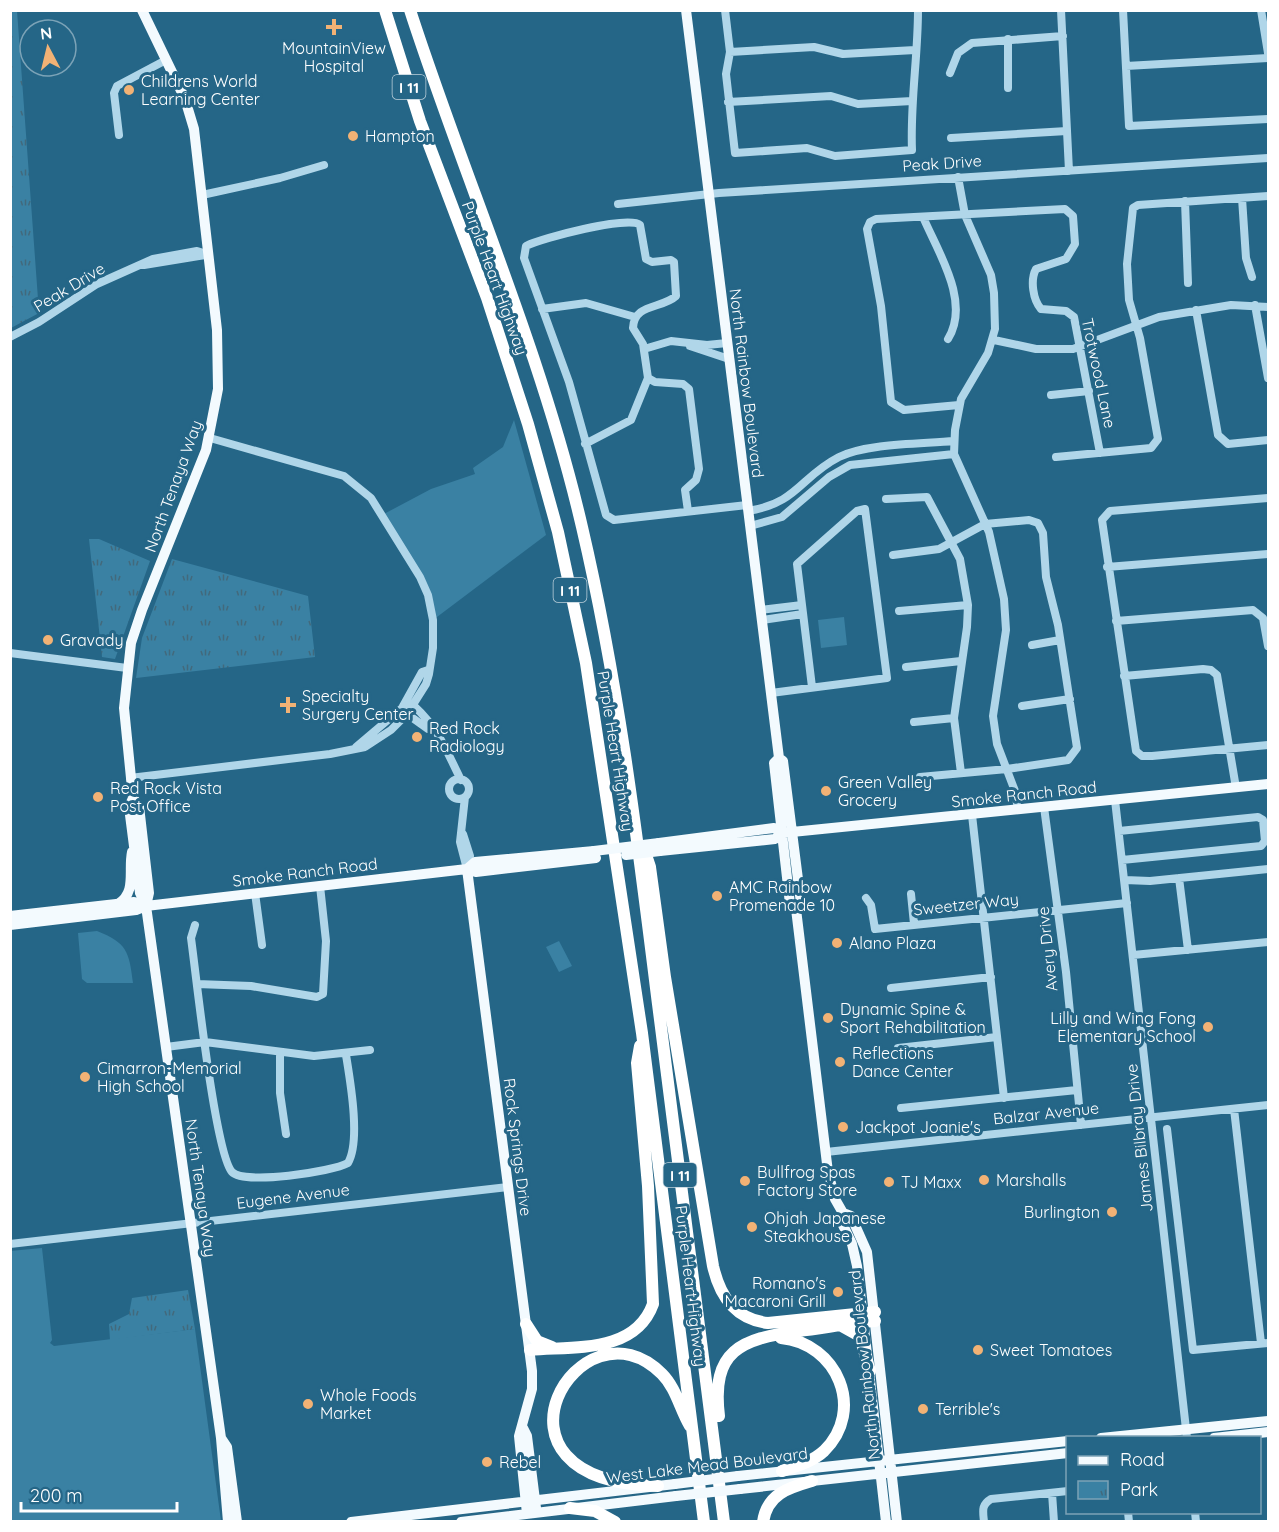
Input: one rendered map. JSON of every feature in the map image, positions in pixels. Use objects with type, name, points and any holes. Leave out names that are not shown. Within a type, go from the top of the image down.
[{"type":"highway","points":[[378,10],[419,136],[435,162]]},
{"type":"highway","name":"Purple Heart Highway","points":[[386,10],[435,162],[490,309],[528,424],[558,532],[586,663],[642,1033],[704,1521]]},
{"type":"highway","name":"Purple Heart Highway","points":[[410,10],[444,116],[508,287],[546,398],[578,511],[612,662],[636,829],[725,1521]]},
{"type":"highway","points":[[636,829],[650,867],[678,1061],[713,1266],[722,1294],[738,1313],[758,1322],[869,1317]]},
{"type":"highway","points":[[530,1350],[619,1340],[637,1330],[650,1314],[653,1304],[648,1186],[637,1063],[642,1033]]},
{"type":"highway","points":[[725,1521],[729,1502],[717,1388],[718,1378],[726,1362],[746,1342],[770,1334],[840,1325],[869,1317]]},
{"type":"highway","points":[[526,1324],[537,1341],[553,1348]]},
{"type":"highway","points":[[840,1325],[858,1335],[870,1371]]},
{"type":"highway","points":[[717,1388],[726,1369],[736,1356],[755,1343],[769,1339],[799,1341],[831,1363],[840,1380],[844,1398],[839,1429],[820,1454],[782,1471]]},
{"type":"highway","points":[[658,1486],[634,1486],[598,1478],[581,1470],[567,1458],[556,1436],[554,1417],[556,1399],[564,1383],[577,1369],[599,1358],[624,1355],[641,1360],[657,1370],[670,1383],[694,1434]]},
{"type":"highway","points":[[762,1521],[766,1508],[773,1498],[784,1490],[812,1481]]},
{"type":"highway","points":[[570,1508],[596,1512],[615,1521]]},
{"type":"main road","name":"North Tenaya Way","points":[[142,10],[190,113],[202,195],[219,359],[216,405],[210,438],[142,610],[127,668],[124,708],[130,778],[133,798],[139,806],[149,893],[146,906]]},
{"type":"main road","name":"North Rainbow Boulevard","points":[[686,10],[779,758],[783,761],[790,904],[796,909],[831,1186],[843,1213],[842,1223],[856,1256],[869,1317],[884,1459],[886,1521]]},
{"type":"main road","name":"Smoke Ranch Road","points":[[10,925],[136,910],[146,906],[467,869],[475,862],[659,847],[774,828],[787,833],[1269,784]]},
{"type":"main road","name":"North Tenaya Way","points":[[133,798],[129,807],[140,893],[146,906],[166,1047],[220,1438],[228,1521]]},
{"type":"main road","points":[[118,904],[127,897],[131,890],[129,867],[134,842]]},
{"type":"main road","name":"Rock Springs Drive","points":[[467,869],[530,1350],[533,1382],[523,1419],[523,1428],[527,1436],[532,1512]]},
{"type":"main road","name":"Smoke Ranch Road","points":[[10,916],[134,902],[146,906]]},
{"type":"main road","name":"North Rainbow Boulevard","points":[[869,1317],[870,1371],[884,1459]]},
{"type":"main road","points":[[1122,1436],[1186,1433],[1269,1421]]},
{"type":"main road","points":[[1225,1436],[1269,1432]]},
{"type":"main road","name":"North Tenaya Way","points":[[220,1438],[227,1447],[237,1521]]},
{"type":"main road","name":"West Lake Mead Boulevard","points":[[429,1517],[457,1514],[473,1508],[532,1512],[658,1486],[884,1459],[1025,1449],[1066,1441]]},
{"type":"main road","points":[[961,1465],[1025,1449],[1066,1452]]},
{"type":"main road","name":"West Lake Mead Boulevard","points":[[461,1521],[1066,1452]]},
{"type":"main road","name":"North Rainbow Boulevard","points":[[885,1473],[897,1521]]},
{"type":"main road","points":[[353,1521],[429,1517]]},
{"type":"main road","points":[[406,1521],[429,1517]]},
{"type":"street","points":[[724,10],[730,52],[726,74],[728,102],[735,153],[807,148],[835,156],[912,150],[912,101],[916,77],[915,50],[918,10]]},
{"type":"street","points":[[1061,10],[1069,171]]},
{"type":"street","points":[[1123,10],[1129,126],[1269,118]]},
{"type":"street","points":[[1261,10],[1269,53]]},
{"type":"street","points":[[950,73],[958,53],[964,47],[980,41],[1063,36]]},
{"type":"street","points":[[1008,39],[1008,88]]},
{"type":"street","points":[[730,52],[814,46],[843,54],[915,50]]},
{"type":"street","points":[[1126,66],[1269,58]]},
{"type":"street","points":[[119,135],[114,93],[117,86],[166,60]]},
{"type":"street","points":[[728,102],[831,96],[858,104],[912,101]]},
{"type":"street","points":[[951,138],[1066,131]]},
{"type":"street","name":"Peak Drive","points":[[618,204],[709,193],[1269,158]]},
{"type":"street","points":[[202,195],[262,183],[324,165]]},
{"type":"street","points":[[958,177],[965,215],[991,275],[994,294],[994,340],[966,385],[959,405],[954,454],[993,544],[1006,630],[993,716],[997,744],[1015,791],[1018,810]]},
{"type":"street","points":[[1056,457],[1151,448],[1156,445],[1158,439],[1129,300],[1127,264],[1133,208],[1138,205],[1269,196]]},
{"type":"street","points":[[1242,198],[1246,258],[1252,277]]},
{"type":"street","points":[[1185,201],[1188,283]]},
{"type":"street","name":"Trotwood Lane","points":[[965,215],[1060,208],[1069,211],[1074,221],[1075,244],[1072,253],[1058,264],[1040,266],[1033,274],[1035,303],[1041,309],[1066,311],[1074,317],[1100,453]]},
{"type":"street","points":[[959,405],[904,410],[894,406],[889,396],[881,306],[867,229],[870,222],[876,219],[965,215]]},
{"type":"street","points":[[923,217],[953,288],[955,328],[948,339]]},
{"type":"street","points":[[585,444],[631,420],[648,378],[644,349],[634,332],[635,317],[645,309],[674,298],[677,290],[674,262],[671,260],[652,262],[646,259],[640,225],[633,221],[614,222],[526,246],[524,258],[569,382],[585,444],[608,518],[614,520],[688,511],[767,508],[786,500],[826,465],[848,453],[954,441]]},
{"type":"street","name":"Peak Drive","points":[[10,336],[49,317],[97,284],[144,265],[207,254]]},
{"type":"street","points":[[542,309],[586,303],[635,317]]},
{"type":"street","points":[[994,340],[1042,350],[1081,347],[1159,317],[1231,305],[1269,307]]},
{"type":"street","points":[[1255,305],[1269,378]]},
{"type":"street","points":[[1196,310],[1218,435],[1228,444],[1269,441]]},
{"type":"street","points":[[644,349],[671,341],[707,345],[728,343]]},
{"type":"street","points":[[681,341],[706,353],[729,359]]},
{"type":"street","points":[[648,378],[655,382],[683,384],[689,389],[699,469],[696,480],[685,490],[688,511]]},
{"type":"street","points":[[1051,394],[1089,392]]},
{"type":"street","points":[[210,438],[344,476],[371,498],[420,577],[428,596],[433,620],[433,648],[426,684],[410,704],[356,747]]},
{"type":"street","points":[[750,526],[782,517],[830,477],[850,465],[954,454]]},
{"type":"street","points":[[886,499],[927,497],[960,559],[968,604],[967,627],[954,718],[961,773]]},
{"type":"street","points":[[1269,498],[1110,511],[1104,514],[1102,528],[1135,747],[1139,754],[1152,756],[1269,745]]},
{"type":"street","points":[[771,693],[887,678],[865,509],[856,511],[797,564],[812,687]]},
{"type":"street","points":[[893,555],[931,552],[985,524],[1029,520],[1038,523],[1043,533],[1046,577],[1060,640],[1077,748],[1075,754],[1068,760],[1006,769],[920,777]]},
{"type":"street","points":[[1107,567],[1269,554]]},
{"type":"street","points":[[761,615],[802,604]]},
{"type":"street","points":[[899,611],[968,604]]},
{"type":"street","points":[[1116,621],[1253,610],[1260,613],[1269,646]]},
{"type":"street","points":[[761,615],[803,615]]},
{"type":"street","points":[[1032,645],[1060,640]]},
{"type":"street","points":[[10,653],[127,668]]},
{"type":"street","points":[[906,667],[961,661]]},
{"type":"street","points":[[1124,676],[1203,669],[1214,672],[1219,682],[1236,788]]},
{"type":"street","points":[[1022,706],[1070,699]]},
{"type":"street","points":[[130,778],[330,754],[365,747],[407,714],[410,704]]},
{"type":"street","name":"Rock Springs Drive","points":[[410,704],[432,722],[452,756],[458,780],[468,786],[460,798]]},
{"type":"street","name":"Rock Springs Drive","points":[[407,714],[428,729],[435,730]]},
{"type":"street","points":[[914,722],[954,718]]},
{"type":"street","name":"Rock Springs Drive","points":[[458,780],[450,788],[460,798],[463,834],[470,856],[467,869]]},
{"type":"street","name":"James Bilbray Drive","points":[[1115,800],[1186,1433]]},
{"type":"street","name":"Avery Drive","points":[[1044,807],[1058,910],[1081,1125]]},
{"type":"street","points":[[972,815],[1004,1098]]},
{"type":"street","points":[[1119,831],[1258,817],[1263,820],[1265,841],[1262,846],[1122,860]]},
{"type":"street","points":[[1125,880],[1179,878],[1269,869]]},
{"type":"street","points":[[1179,878],[1188,950]]},
{"type":"street","points":[[197,984],[251,986],[317,997],[323,994],[326,941],[320,886]]},
{"type":"street","points":[[255,893],[262,945]]},
{"type":"street","points":[[911,894],[914,924]]},
{"type":"street","name":"Sweetzer Way","points":[[866,898],[871,905],[875,929],[1127,903]]},
{"type":"street","points":[[195,925],[192,938],[205,1042],[220,1132],[230,1169],[234,1174],[245,1178],[277,1177],[312,1172],[348,1163],[351,1158],[353,1130],[346,1054]]},
{"type":"street","points":[[1133,955],[1269,942]]},
{"type":"street","points":[[891,988],[991,977]]},
{"type":"street","points":[[898,1048],[998,1037]]},
{"type":"street","points":[[166,1047],[205,1042],[314,1056],[370,1050]]},
{"type":"street","points":[[280,1052],[279,1093],[286,1134]]},
{"type":"street","points":[[901,1108],[1077,1090]]},
{"type":"street","name":"Balzar Avenue","points":[[826,1152],[1269,1105]]},
{"type":"street","points":[[1167,1129],[1193,1350],[1265,1343],[1234,1108]]},
{"type":"street","name":"Eugene Avenue","points":[[10,1244],[508,1187]]},
{"type":"street","points":[[984,1521],[985,1503],[991,1499],[1066,1491]]},
{"type":"street","points":[[1052,1493],[1054,1521]]},
{"type":"green space","points":[[10,11],[17,11],[18,78],[22,78],[39,313],[11,328]]},
{"type":"green space","points":[[514,420],[546,535],[433,620],[428,595],[382,515],[431,489],[475,474],[473,468],[503,447]]},
{"type":"green space","points":[[89,539],[99,539],[150,561],[115,659],[102,657]]},
{"type":"green space","points":[[172,559],[308,596],[315,657],[136,678],[142,638]]},
{"type":"green space","points":[[844,617],[847,645],[821,648],[818,620]]},
{"type":"green space","points":[[97,931],[115,940],[125,949],[133,983],[87,983],[82,979],[78,933]]},
{"type":"green space","points":[[559,941],[572,966],[559,972],[546,947]]},
{"type":"green space","points":[[42,1248],[52,1340],[50,1343],[54,1346],[195,1329],[221,1521],[11,1521],[10,1251]]},
{"type":"green space","points":[[188,1290],[195,1329],[110,1340],[109,1324],[129,1314],[132,1298]]},
{"type":"place","name":"MountainView Hospital","points":[[334,27]]},
{"type":"place","name":"Childrens World Learning Center","points":[[129,90]]},
{"type":"place","name":"Hampton","points":[[353,136]]},
{"type":"place","name":"Gravady","points":[[48,640]]},
{"type":"place","name":"Specialty Surgery Center","points":[[288,705]]},
{"type":"place","name":"Red Rock Radiology","points":[[417,737]]},
{"type":"place","name":"Green Valley Grocery","points":[[826,791]]},
{"type":"place","name":"Red Rock Vista Post Office","points":[[98,797]]},
{"type":"place","name":"AMC Rainbow Promenade 10","points":[[717,896]]},
{"type":"place","name":"Alano Plaza","points":[[837,943]]},
{"type":"place","name":"Dynamic Spine & Sport Rehabilitation","points":[[828,1018]]},
{"type":"place","name":"Lilly and Wing Fong Elementary School","points":[[1208,1027]]},
{"type":"place","name":"Reflections Dance Center","points":[[840,1062]]},
{"type":"place","name":"Cimarron-Memorial High School","points":[[85,1077]]},
{"type":"place","name":"Jackpot Joanie's","points":[[843,1127]]},
{"type":"place","name":"Marshalls","points":[[984,1180]]},
{"type":"place","name":"Bullfrog Spas Factory Store","points":[[745,1181]]},
{"type":"place","name":"TJ Maxx","points":[[889,1182]]},
{"type":"place","name":"Burlington","points":[[1112,1212]]},
{"type":"place","name":"Ohjah Japanese Steakhouse","points":[[752,1227]]},
{"type":"place","name":"Romano's Macaroni Grill","points":[[838,1292]]},
{"type":"place","name":"Sweet Tomatoes","points":[[978,1350]]},
{"type":"place","name":"Whole Foods Market","points":[[308,1404]]},
{"type":"place","name":"Terrible's","points":[[923,1409]]},
{"type":"place","name":"Rebel","points":[[487,1462]]}]
